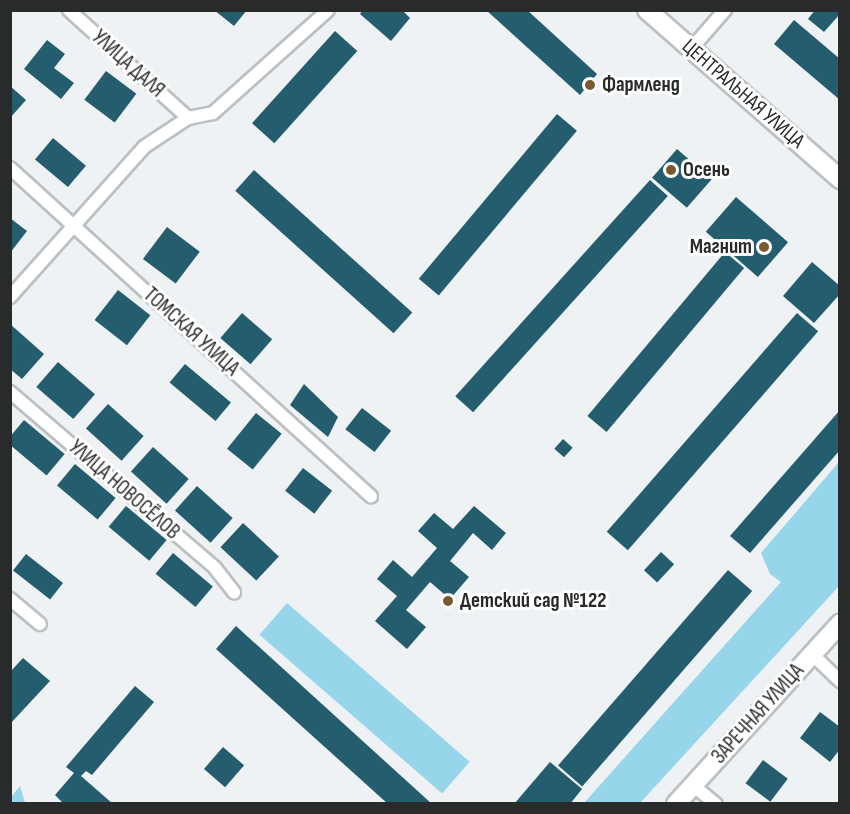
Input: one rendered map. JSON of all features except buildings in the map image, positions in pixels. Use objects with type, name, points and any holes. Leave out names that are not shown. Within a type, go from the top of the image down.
[{"type":"street","name":"УЛИЦА ДАЛЯ","points":[[69,10],[188,118]]},
{"type":"street","points":[[10,297],[72,224],[144,147],[188,118],[213,113],[328,10]]},
{"type":"street","name":"ЦЕНТРАЛЬНАЯ УЛИЦА","points":[[647,10],[840,179]]},
{"type":"street","points":[[691,49],[725,10]]},
{"type":"street","name":"ТОМСКАЯ УЛИЦА","points":[[10,168],[371,496]]},
{"type":"street","name":"УЛИЦА НОВОСЁЛОВ","points":[[10,392],[215,568],[234,592]]},
{"type":"street","points":[[10,599],[40,624]]},
{"type":"street","name":"ЗАРЕЧНАЯ УЛИЦА","points":[[676,804],[840,624]]},
{"type":"street","points":[[812,654],[840,681]]},
{"type":"street","points":[[693,785],[716,804]]},
{"type":"shaded area","points":[[839,462],[839,586],[640,803],[584,803],[781,582],[770,574],[761,553]]},
{"type":"shaded area","points":[[287,603],[470,762],[442,793],[259,635]]},
{"type":"shaded area","points":[[20,786],[25,803],[11,803],[11,797]]},
{"type":"place","name":"Фармленд","points":[[590,85]]},
{"type":"place","name":"Осень","points":[[671,170]]},
{"type":"place","name":"Магнит","points":[[764,247]]},
{"type":"place","name":"Детский сад №122","points":[[448,601]]}]
